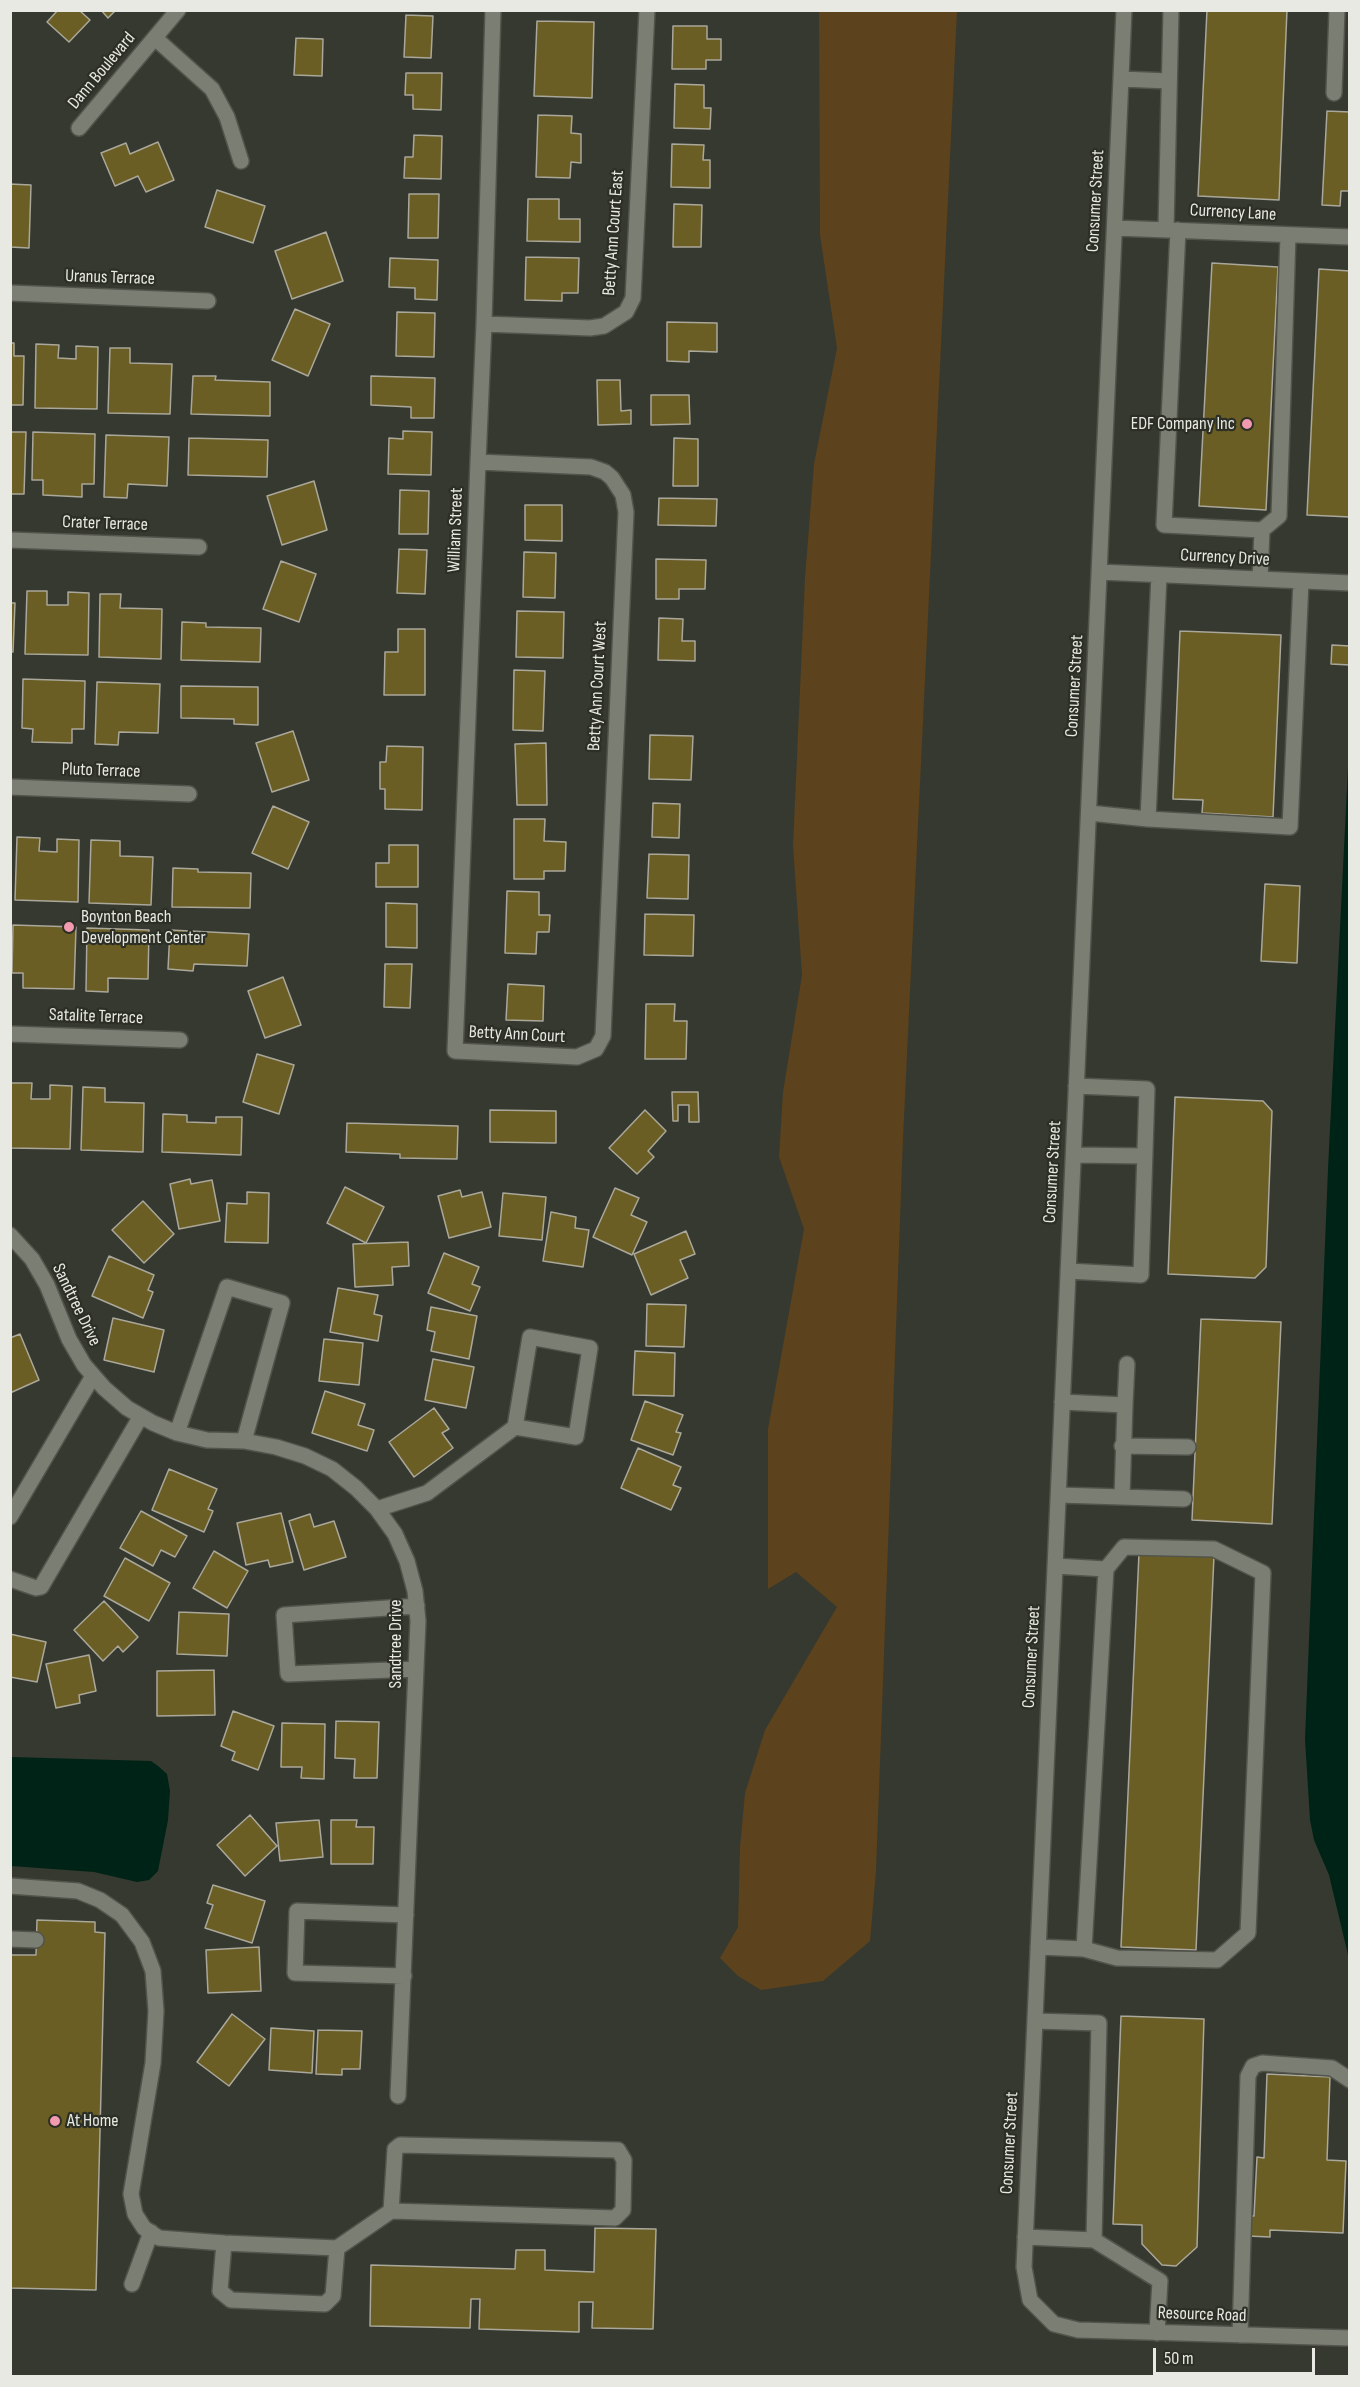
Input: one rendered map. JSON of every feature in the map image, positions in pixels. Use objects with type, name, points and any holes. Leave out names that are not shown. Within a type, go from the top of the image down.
[{"type":"street","name":"Dann Boulevard","points":[[79,129],[178,10]]},
{"type":"street","name":"William Street","points":[[455,1051],[484,324],[493,10]]},
{"type":"street","name":"Betty Ann Court East","points":[[484,324],[590,328],[604,326],[626,312],[633,298],[646,10]]},
{"type":"street","name":"Consumer Street","points":[[1053,2324],[1030,2300],[1024,2267],[1124,10]]},
{"type":"street","points":[[1171,10],[1169,81],[1172,230],[1164,525],[1262,530],[1279,516],[1288,235]]},
{"type":"street","points":[[1334,93],[1337,10]]},
{"type":"street","points":[[155,38],[212,89],[227,117],[241,161]]},
{"type":"street","points":[[1121,79],[1169,81]]},
{"type":"street","name":"Currency Lane","points":[[1115,228],[1350,237]]},
{"type":"street","name":"Uranus Terrace","points":[[10,293],[208,301]]},
{"type":"street","name":"Betty Ann Court West","points":[[478,462],[591,466],[612,478],[623,495],[626,512],[603,1036]]},
{"type":"street","points":[[1260,579],[1262,530]]},
{"type":"street","name":"Crater Terrace","points":[[10,540],[199,547]]},
{"type":"street","name":"Currency Drive","points":[[1099,572],[1350,583]]},
{"type":"street","points":[[1148,819],[1159,575]]},
{"type":"street","points":[[1089,813],[1148,819],[1290,827],[1301,581]]},
{"type":"street","name":"Pluto Terrace","points":[[10,787],[189,794]]},
{"type":"street","name":"Satalite Terrace","points":[[10,1034],[180,1040]]},
{"type":"street","name":"Betty Ann Court","points":[[455,1051],[578,1057],[596,1049],[603,1036]]},
{"type":"street","points":[[1068,1271],[1141,1275],[1147,1089],[1076,1086]]},
{"type":"street","points":[[1074,1155],[1145,1156]]},
{"type":"street","name":"Sandtree Drive","points":[[10,1235],[32,1259],[47,1286],[69,1339],[84,1365],[127,1408],[177,1433],[207,1440],[244,1441],[276,1447],[305,1456],[332,1469],[356,1488],[377,1509],[395,1534],[416,1591],[417,1606],[398,2096]]},
{"type":"street","points":[[177,1433],[227,1287],[282,1303],[244,1441]]},
{"type":"street","points":[[377,1509],[427,1493],[515,1427],[530,1337],[590,1348],[576,1437],[515,1427]]},
{"type":"street","points":[[1122,1497],[1122,1446],[1127,1364]]},
{"type":"street","points":[[10,1517],[93,1376]]},
{"type":"street","points":[[1062,1402],[1125,1406]]},
{"type":"street","points":[[10,1579],[36,1588],[40,1587],[141,1416]]},
{"type":"street","points":[[1122,1446],[1188,1447]]},
{"type":"street","points":[[1059,1495],[1184,1499]]},
{"type":"street","points":[[1038,1947],[1084,1949],[1117,1958],[1217,1960],[1248,1933],[1263,1573],[1214,1549],[1124,1547],[1106,1569],[1084,1949]]},
{"type":"street","points":[[1055,1566],[1106,1569]]},
{"type":"street","points":[[416,1669],[288,1674],[284,1615],[417,1606]]},
{"type":"street","points":[[10,1886],[78,1891],[100,1900],[122,1915],[142,1942],[153,1971],[156,2011],[153,2063],[131,2194],[135,2214],[144,2228],[159,2238],[337,2248],[391,2211],[615,2218],[623,2210],[624,2160],[618,2150],[400,2145],[395,2149],[391,2211]]},
{"type":"street","points":[[404,1976],[295,1973],[297,1911],[406,1915]]},
{"type":"street","points":[[10,1939],[36,1940]]},
{"type":"street","points":[[1035,2021],[1099,2023],[1094,2240]]},
{"type":"street","points":[[1240,2335],[1248,2076],[1253,2066],[1262,2063],[1332,2068],[1350,2080]]},
{"type":"street","points":[[132,2284],[151,2232]]},
{"type":"street","points":[[1025,2237],[1094,2240],[1160,2281],[1157,2333]]},
{"type":"street","points":[[224,2243],[220,2291],[231,2300],[326,2304],[333,2296],[337,2248]]},
{"type":"street","name":"Resource Road","points":[[1053,2324],[1078,2330],[1350,2338]]},
{"type":"shaded area","points":[[819,11],[957,11],[903,1138],[876,1871],[870,1941],[823,1981],[761,1990],[738,1976],[720,1958],[738,1927],[740,1847],[745,1793],[765,1730],[837,1607],[796,1572],[768,1589],[768,1429],[804,1229],[779,1157],[783,1092],[802,975],[793,846],[805,578],[814,464],[837,348],[820,235]]},
{"type":"shaded area","points":[[1349,747],[1349,1959],[1329,1875],[1314,1840],[1310,1820],[1305,1739],[1328,1169]]},
{"type":"shaded area","points":[[11,1757],[151,1761],[158,1766],[167,1774],[170,1791],[168,1820],[158,1871],[149,1880],[137,1882],[94,1872],[11,1866]]},
{"type":"building","points":[[58,10],[79,10],[90,20],[69,42],[47,22]]},
{"type":"building","points":[[101,10],[116,10],[108,18]]},
{"type":"building","points":[[1207,10],[1287,10],[1279,200],[1198,196]]},
{"type":"building","points":[[406,15],[433,16],[431,58],[404,57]]},
{"type":"building","points":[[537,21],[594,22],[592,98],[534,96]]},
{"type":"building","points":[[673,26],[707,26],[707,39],[721,39],[721,60],[706,60],[706,69],[672,69]]},
{"type":"building","points":[[296,38],[323,39],[322,76],[294,75]]},
{"type":"building","points":[[406,73],[442,73],[441,110],[413,109],[413,95],[405,95]]},
{"type":"building","points":[[675,84],[704,85],[704,108],[711,108],[710,129],[674,128]]},
{"type":"building","points":[[1327,111],[1350,112],[1350,191],[1341,191],[1340,206],[1322,205]]},
{"type":"building","points":[[538,115],[572,116],[571,133],[581,134],[581,163],[571,162],[570,178],[536,177]]},
{"type":"building","points":[[414,135],[442,136],[441,179],[404,178],[405,157],[413,157]]},
{"type":"building","points":[[158,142],[174,180],[146,192],[138,176],[115,186],[101,153],[126,143],[130,154]]},
{"type":"building","points":[[672,144],[704,145],[703,160],[710,160],[710,188],[671,187]]},
{"type":"building","points":[[10,184],[31,185],[29,248],[10,247]]},
{"type":"building","points":[[217,190],[265,206],[253,243],[205,227]]},
{"type":"building","points":[[409,194],[439,194],[438,238],[408,238]]},
{"type":"building","points":[[528,199],[559,199],[559,219],[580,219],[580,242],[527,241]]},
{"type":"building","points":[[674,204],[702,205],[701,247],[673,247]]},
{"type":"building","points":[[326,232],[343,281],[292,299],[275,251]]},
{"type":"building","points":[[526,257],[579,258],[578,293],[562,293],[562,301],[525,300]]},
{"type":"building","points":[[390,258],[438,260],[437,300],[415,299],[415,288],[389,287]]},
{"type":"building","points":[[1212,263],[1278,267],[1266,510],[1199,506]]},
{"type":"building","points":[[1319,269],[1350,271],[1350,517],[1307,515]]},
{"type":"building","points":[[295,309],[330,324],[308,376],[272,360]]},
{"type":"building","points":[[397,312],[435,313],[434,357],[396,356]]},
{"type":"building","points":[[667,322],[717,323],[717,352],[689,351],[689,362],[667,361]]},
{"type":"building","points":[[10,343],[14,343],[14,356],[24,356],[23,405],[10,405]]},
{"type":"building","points":[[36,344],[59,345],[58,358],[76,359],[76,346],[98,347],[97,409],[35,408]]},
{"type":"building","points":[[110,348],[130,348],[130,363],[172,364],[170,414],[108,413]]},
{"type":"building","points":[[193,376],[216,376],[215,380],[270,382],[270,416],[191,414]]},
{"type":"building","points":[[371,376],[435,378],[434,418],[411,418],[411,407],[371,405]]},
{"type":"building","points":[[597,380],[620,380],[621,411],[631,410],[631,424],[598,425]]},
{"type":"building","points":[[651,395],[689,395],[690,424],[651,425]]},
{"type":"building","points":[[403,431],[432,432],[431,475],[388,474],[389,438],[403,439]]},
{"type":"building","points":[[10,432],[26,432],[24,494],[10,494]]},
{"type":"building","points":[[33,432],[95,434],[94,484],[82,484],[82,497],[43,495],[43,480],[32,480]]},
{"type":"building","points":[[106,435],[169,437],[167,486],[128,484],[127,498],[104,497]]},
{"type":"building","points":[[189,438],[268,440],[267,477],[188,475]]},
{"type":"building","points":[[674,438],[698,439],[698,486],[673,486]]},
{"type":"building","points":[[314,481],[327,530],[282,545],[267,496]]},
{"type":"building","points":[[400,490],[429,491],[428,534],[399,534]]},
{"type":"building","points":[[659,498],[717,499],[716,526],[658,525]]},
{"type":"building","points":[[525,505],[562,505],[562,541],[525,540]]},
{"type":"building","points":[[399,549],[427,550],[425,594],[397,593]]},
{"type":"building","points":[[524,552],[556,553],[555,598],[523,597]]},
{"type":"building","points":[[656,559],[706,560],[705,589],[679,589],[679,599],[656,599]]},
{"type":"building","points":[[281,561],[316,574],[299,622],[263,609]]},
{"type":"building","points":[[27,591],[47,591],[47,605],[68,605],[68,592],[89,593],[88,655],[25,654]]},
{"type":"building","points":[[100,594],[121,594],[120,608],[162,609],[161,659],[99,657]]},
{"type":"building","points":[[10,603],[15,603],[13,652],[10,652]]},
{"type":"building","points":[[517,611],[564,612],[563,658],[516,657]]},
{"type":"building","points":[[659,618],[683,619],[682,641],[695,641],[695,661],[658,660]]},
{"type":"building","points":[[182,622],[206,623],[206,627],[261,628],[260,662],[181,660]]},
{"type":"building","points":[[398,629],[425,629],[425,695],[384,695],[385,652],[398,652]]},
{"type":"building","points":[[1180,631],[1281,635],[1273,817],[1202,813],[1203,800],[1173,799]]},
{"type":"building","points":[[1332,645],[1350,646],[1350,665],[1331,664]]},
{"type":"building","points":[[514,670],[545,671],[543,731],[513,730]]},
{"type":"building","points":[[23,679],[85,681],[84,729],[72,729],[72,743],[32,742],[33,729],[22,728]]},
{"type":"building","points":[[97,682],[160,684],[158,733],[119,732],[118,745],[95,744]]},
{"type":"building","points":[[181,686],[258,687],[258,725],[234,724],[234,719],[181,718]]},
{"type":"building","points":[[293,731],[309,780],[272,792],[256,743]]},
{"type":"building","points":[[650,735],[693,736],[691,780],[649,779]]},
{"type":"building","points":[[546,743],[547,805],[517,805],[515,744]]},
{"type":"building","points":[[387,746],[423,747],[422,810],[385,809],[385,789],[380,789],[380,762],[386,762]]},
{"type":"building","points":[[653,803],[680,804],[679,838],[652,837]]},
{"type":"building","points":[[273,806],[309,822],[288,869],[252,853]]},
{"type":"building","points":[[514,819],[545,819],[544,841],[566,842],[565,871],[544,871],[544,879],[514,879]]},
{"type":"building","points":[[17,837],[40,838],[39,851],[57,852],[57,839],[79,840],[78,902],[15,900]]},
{"type":"building","points":[[91,840],[120,841],[120,856],[153,857],[151,905],[89,903]]},
{"type":"building","points":[[389,845],[418,845],[418,887],[376,887],[376,863],[389,863]]},
{"type":"building","points":[[649,854],[689,855],[688,899],[647,898]]},
{"type":"building","points":[[173,868],[198,869],[198,872],[251,873],[250,908],[172,907]]},
{"type":"building","points":[[1265,884],[1300,886],[1297,963],[1261,961]]},
{"type":"building","points":[[507,891],[539,892],[539,915],[550,915],[549,932],[537,932],[536,954],[505,953]]},
{"type":"building","points":[[386,903],[417,904],[417,948],[386,947]]},
{"type":"building","points":[[645,914],[694,915],[693,956],[644,955]]},
{"type":"building","points":[[13,925],[76,927],[74,989],[23,988],[23,973],[12,973]]},
{"type":"building","points":[[87,928],[149,930],[148,979],[108,978],[108,992],[86,991]]},
{"type":"building","points":[[170,930],[249,934],[247,966],[194,964],[193,971],[168,969]]},
{"type":"building","points":[[385,964],[412,964],[410,1008],[384,1007]]},
{"type":"building","points":[[283,977],[301,1025],[265,1038],[248,991]]},
{"type":"building","points":[[508,984],[544,986],[543,1021],[506,1020]]},
{"type":"building","points":[[646,1004],[675,1004],[674,1021],[687,1021],[686,1059],[645,1059]]},
{"type":"building","points":[[257,1054],[294,1065],[279,1114],[243,1102]]},
{"type":"building","points":[[10,1083],[32,1083],[31,1099],[50,1099],[50,1085],[72,1086],[70,1149],[10,1148]]},
{"type":"building","points":[[83,1087],[105,1088],[105,1102],[144,1103],[143,1152],[81,1150]]},
{"type":"building","points":[[672,1092],[698,1092],[699,1122],[689,1122],[689,1105],[678,1105],[678,1121],[673,1121]]},
{"type":"building","points":[[1175,1097],[1263,1101],[1272,1111],[1266,1267],[1255,1278],[1168,1274]]},
{"type":"building","points":[[490,1110],[556,1111],[556,1143],[490,1142]]},
{"type":"building","points":[[645,1110],[666,1131],[648,1151],[654,1157],[637,1174],[609,1148]]},
{"type":"building","points":[[163,1114],[187,1115],[187,1122],[216,1123],[216,1117],[242,1117],[241,1155],[162,1152]]},
{"type":"building","points":[[347,1123],[458,1126],[457,1159],[400,1158],[400,1154],[346,1152]]},
{"type":"building","points":[[190,1179],[191,1184],[212,1180],[220,1221],[179,1229],[170,1184]]},
{"type":"building","points":[[345,1187],[384,1207],[366,1243],[327,1223]]},
{"type":"building","points":[[615,1188],[639,1198],[631,1215],[647,1222],[632,1255],[593,1237]]},
{"type":"building","points":[[460,1190],[462,1197],[482,1192],[491,1227],[449,1238],[438,1196]]},
{"type":"building","points":[[247,1192],[269,1193],[268,1243],[225,1242],[227,1203],[247,1204]]},
{"type":"building","points":[[503,1193],[546,1197],[542,1240],[499,1236]]},
{"type":"building","points":[[143,1201],[174,1234],[144,1263],[112,1230]]},
{"type":"building","points":[[551,1212],[576,1217],[575,1228],[589,1230],[583,1267],[543,1261]]},
{"type":"building","points":[[686,1231],[695,1254],[680,1260],[688,1278],[651,1295],[634,1254]]},
{"type":"building","points":[[408,1242],[409,1266],[392,1267],[393,1285],[355,1287],[353,1244]]},
{"type":"building","points":[[444,1253],[479,1267],[472,1284],[480,1287],[470,1311],[428,1293]]},
{"type":"building","points":[[109,1256],[154,1275],[148,1290],[153,1292],[143,1318],[92,1296]]},
{"type":"building","points":[[338,1288],[378,1295],[374,1314],[382,1316],[378,1341],[330,1332]]},
{"type":"building","points":[[647,1304],[686,1305],[684,1347],[646,1346]]},
{"type":"building","points":[[431,1307],[477,1316],[469,1359],[431,1351],[435,1332],[427,1330]]},
{"type":"building","points":[[113,1318],[164,1330],[154,1372],[104,1360]]},
{"type":"building","points":[[1201,1319],[1281,1322],[1272,1524],[1192,1520]]},
{"type":"building","points":[[20,1334],[39,1380],[10,1393],[10,1338]]},
{"type":"building","points":[[324,1339],[363,1343],[359,1385],[319,1381]]},
{"type":"building","points":[[635,1351],[675,1353],[674,1396],[633,1395]]},
{"type":"building","points":[[433,1359],[474,1367],[466,1408],[425,1400]]},
{"type":"building","points":[[325,1391],[365,1404],[358,1425],[374,1430],[367,1451],[312,1433]]},
{"type":"building","points":[[645,1401],[683,1415],[676,1432],[681,1433],[673,1455],[631,1440]]},
{"type":"building","points":[[434,1408],[449,1429],[442,1433],[453,1448],[414,1477],[389,1442]]},
{"type":"building","points":[[638,1448],[681,1467],[673,1485],[681,1488],[671,1510],[621,1488]]},
{"type":"building","points":[[169,1469],[217,1489],[208,1509],[213,1511],[204,1532],[152,1510]]},
{"type":"building","points":[[141,1511],[187,1536],[175,1557],[161,1550],[153,1566],[120,1548]]},
{"type":"building","points":[[281,1513],[293,1562],[270,1567],[268,1560],[246,1565],[237,1523]]},
{"type":"building","points":[[310,1514],[314,1527],[334,1521],[346,1557],[304,1570],[289,1521]]},
{"type":"building","points":[[214,1551],[248,1571],[227,1608],[193,1588]]},
{"type":"building","points":[[1139,1553],[1214,1556],[1196,1950],[1121,1947]]},
{"type":"building","points":[[125,1558],[170,1583],[149,1621],[104,1596]]},
{"type":"building","points":[[104,1601],[138,1637],[123,1652],[118,1646],[103,1661],[74,1630]]},
{"type":"building","points":[[179,1612],[229,1614],[227,1656],[177,1654]]},
{"type":"building","points":[[10,1634],[46,1642],[37,1682],[10,1677]]},
{"type":"building","points":[[89,1655],[96,1691],[79,1695],[80,1703],[56,1708],[46,1664]]},
{"type":"building","points":[[214,1670],[215,1715],[157,1716],[157,1671]]},
{"type":"building","points":[[233,1711],[274,1726],[258,1770],[232,1760],[235,1752],[221,1746]]},
{"type":"building","points":[[336,1721],[379,1722],[377,1778],[354,1778],[355,1759],[335,1758]]},
{"type":"building","points":[[282,1723],[325,1724],[324,1779],[301,1778],[302,1767],[281,1767]]},
{"type":"building","points":[[250,1815],[277,1846],[245,1876],[217,1845]]},
{"type":"building","points":[[319,1820],[323,1857],[280,1861],[276,1823]]},
{"type":"building","points":[[331,1820],[357,1820],[356,1827],[374,1827],[373,1864],[331,1864]]},
{"type":"building","points":[[213,1885],[265,1901],[252,1943],[205,1928],[213,1905],[207,1903]]},
{"type":"building","name":"At Home","points":[[37,1920],[95,1922],[95,1932],[105,1933],[96,2290],[10,2288],[10,1955],[36,1955]]},
{"type":"building","points":[[259,1947],[261,1991],[208,1993],[206,1950]]},
{"type":"building","points":[[232,2014],[265,2039],[229,2086],[197,2062]]},
{"type":"building","points":[[1121,2016],[1204,2019],[1197,2247],[1176,2266],[1162,2265],[1142,2244],[1142,2225],[1113,2224]]},
{"type":"building","points":[[271,2028],[314,2031],[312,2073],[269,2070]]},
{"type":"building","points":[[318,2030],[362,2031],[360,2069],[342,2069],[342,2075],[316,2074]]},
{"type":"building","points":[[1267,2074],[1330,2077],[1327,2160],[1346,2161],[1343,2233],[1270,2230],[1270,2237],[1248,2236],[1249,2216],[1254,2216],[1257,2157],[1264,2158]]},
{"type":"building","points":[[595,2228],[656,2229],[653,2329],[592,2328],[593,2302],[579,2302],[579,2332],[479,2329],[480,2299],[471,2299],[470,2328],[370,2326],[371,2265],[515,2269],[516,2250],[545,2250],[545,2270],[594,2272]]},
{"type":"place","name":"EDF Company Inc","points":[[1247,424]]},
{"type":"place","name":"Boynton Beach Development Center","points":[[69,927]]},
{"type":"place","name":"At Home","points":[[55,2121]]}]
